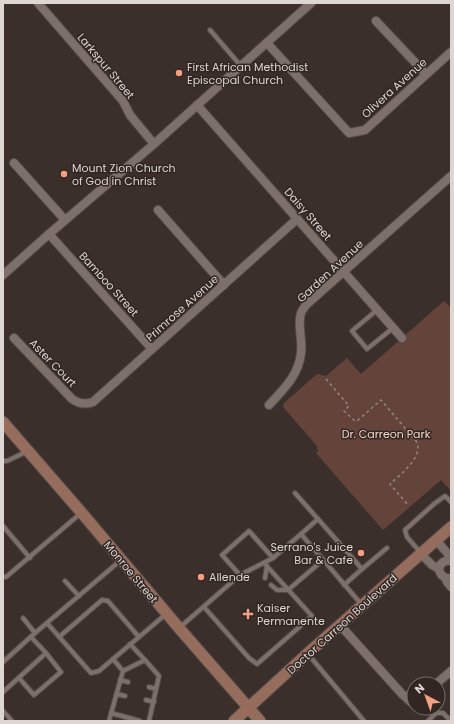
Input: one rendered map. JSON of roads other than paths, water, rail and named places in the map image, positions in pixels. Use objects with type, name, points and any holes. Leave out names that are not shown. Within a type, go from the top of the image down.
[{"type":"main road","name":"Monroe Street","points":[[3,422],[260,721]]},
{"type":"main road","name":"Doctor Carreon Boulevard","points":[[234,721],[307,654],[451,527]]},
{"type":"street","name":"Larkspur Street","points":[[38,3],[123,101],[130,115],[154,144]]},
{"type":"street","points":[[3,275],[154,144],[311,3]]},
{"type":"street","points":[[376,21],[426,74]]},
{"type":"street","name":"Olivera Avenue","points":[[267,43],[349,133],[365,130],[451,52]]},
{"type":"street","name":"Daisy Street","points":[[197,105],[402,338]]},
{"type":"street","points":[[14,163],[65,220]]},
{"type":"street","name":"Garden Avenue","points":[[269,405],[292,378],[299,366],[302,339],[300,324],[301,313],[306,305],[451,176]]},
{"type":"street","points":[[158,210],[224,285]]},
{"type":"street","name":"Primrose Avenue","points":[[77,402],[87,404],[93,402],[297,219]]},
{"type":"street","name":"Bamboo Street","points":[[49,234],[152,349]]},
{"type":"street","name":"Aster Court","points":[[14,338],[77,402]]},
{"type":"street","points":[[436,540],[449,555],[450,560],[443,562],[439,569]]},
{"type":"street","points":[[421,554],[432,565],[439,569],[441,575],[448,578],[447,582],[451,587]]},
{"type":"street","points":[[340,625],[406,698]]},
{"type":"lane","points":[[210,30],[241,66]]},
{"type":"lane","points":[[377,310],[352,331],[367,349],[393,328]]},
{"type":"lane","points":[[3,461],[7,461],[28,451]]},
{"type":"lane","points":[[295,493],[362,569]]},
{"type":"lane","points":[[421,554],[407,537],[405,530],[445,496],[451,502]]},
{"type":"lane","points":[[3,577],[6,577],[30,558],[81,512]]},
{"type":"lane","points":[[179,628],[240,575],[265,564],[318,519]]},
{"type":"lane","points":[[3,526],[30,558]]},
{"type":"lane","points":[[240,575],[222,555],[249,531],[273,558]]},
{"type":"lane","points":[[301,534],[362,605]]},
{"type":"lane","points":[[344,585],[387,548]]},
{"type":"lane","points":[[3,662],[121,560]]},
{"type":"lane","points":[[271,585],[277,590],[288,590],[323,560]]},
{"type":"lane","points":[[264,578],[265,564]]},
{"type":"lane","points":[[204,607],[249,658],[257,664],[312,616],[265,564]]},
{"type":"lane","points":[[65,580],[78,596]]},
{"type":"lane","points":[[59,637],[102,600],[108,601],[139,637]]},
{"type":"lane","points":[[47,623],[91,674],[99,671],[114,659],[166,613]]},
{"type":"lane","points":[[23,618],[35,633]]},
{"type":"lane","points":[[19,678],[34,695],[61,672],[31,637]]},
{"type":"lane","points":[[130,644],[159,676],[149,721]]},
{"type":"lane","points":[[3,692],[46,653]]},
{"type":"lane","points":[[307,654],[364,721]]},
{"type":"lane","points":[[114,659],[123,671]]},
{"type":"lane","points":[[109,721],[123,671],[145,660]]},
{"type":"lane","points":[[120,680],[128,682]]},
{"type":"lane","points":[[149,687],[156,689]]},
{"type":"lane","points":[[116,694],[125,696]]},
{"type":"lane","points":[[146,700],[154,702]]},
{"type":"lane","points":[[3,711],[12,721]]},
{"type":"lane","points":[[111,713],[140,721]]},
{"type":"lane","points":[[428,721],[436,713],[443,713],[451,721]]},
{"type":"place","name":"First African Methodist Episcopal Church","points":[[179,73]]},
{"type":"place","name":"Mount Zion Church of God in Christ","points":[[64,174]]},
{"type":"place","name":"Serrano's Juice Bar & Cafe","points":[[361,553]]},
{"type":"place","name":"Allende","points":[[201,577]]},
{"type":"place","name":"Kaiser Permanente","points":[[248,614]]},
{"type":"park label","name":"Dr. Carreon Park","points":[[386,434]]}]
